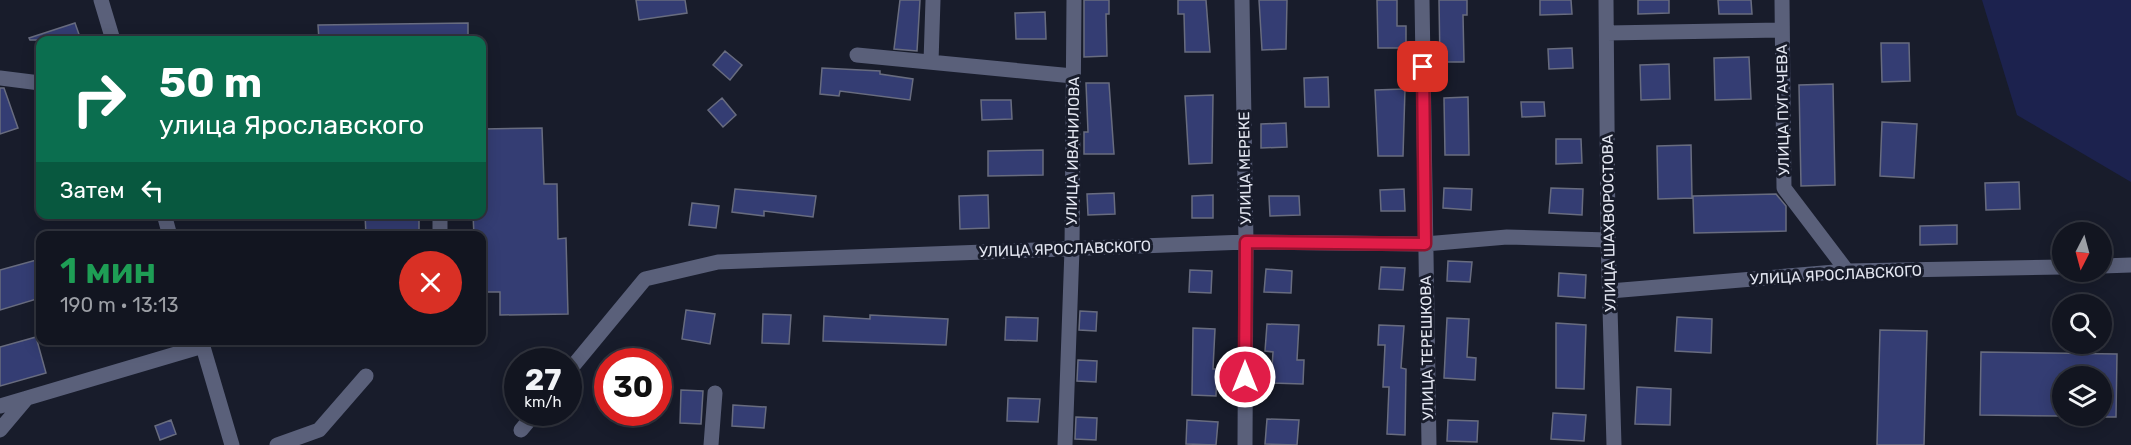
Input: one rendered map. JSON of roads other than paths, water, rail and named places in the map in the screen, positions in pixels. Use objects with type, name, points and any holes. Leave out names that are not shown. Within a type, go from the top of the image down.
[{"type":"street","points":[[101,0],[112,36]]},
{"type":"street","points":[[931,62],[933,0]]},
{"type":"street","name":"УЛИЦА ИВАНИЛОВА","points":[[1065,445],[1072,249],[1074,0]]},
{"type":"street","name":"УЛИЦА МЕРЕКЕ","points":[[1242,0],[1246,242],[1245,445]]},
{"type":"street","name":"УЛИЦА ТЕРЕШКОВА","points":[[1422,0],[1429,445]]},
{"type":"street","name":"УЛИЦА ШАХВОРОСТОВА","points":[[1606,0],[1608,240],[1614,445]]},
{"type":"street","name":"УЛИЦА ПУГАЧЕВА","points":[[1782,0],[1784,188],[1848,271]]},
{"type":"street","points":[[1607,33],[1782,30]]},
{"type":"street","points":[[857,55],[1073,76]]},
{"type":"street","points":[[0,78],[36,82]]},
{"type":"street","name":"УЛИЦА ЯРОСЛАВСКОГО","points":[[582,355],[645,279],[718,262],[1246,242],[1425,244],[1507,237],[1608,240]]},
{"type":"street","points":[[2112,266],[2131,266]]},
{"type":"street","name":"УЛИЦА ЯРОСЛАВСКОГО","points":[[1610,291],[1848,271],[2052,267]]},
{"type":"street","points":[[0,406],[196,345]]},
{"type":"street","points":[[203,345],[232,445]]},
{"type":"street","points":[[277,445],[319,430],[366,376]]},
{"type":"street","points":[[711,445],[715,393]]},
{"type":"street","points":[[0,430],[28,398]]},
{"type":"street","points":[[521,430],[524,426]]}]
